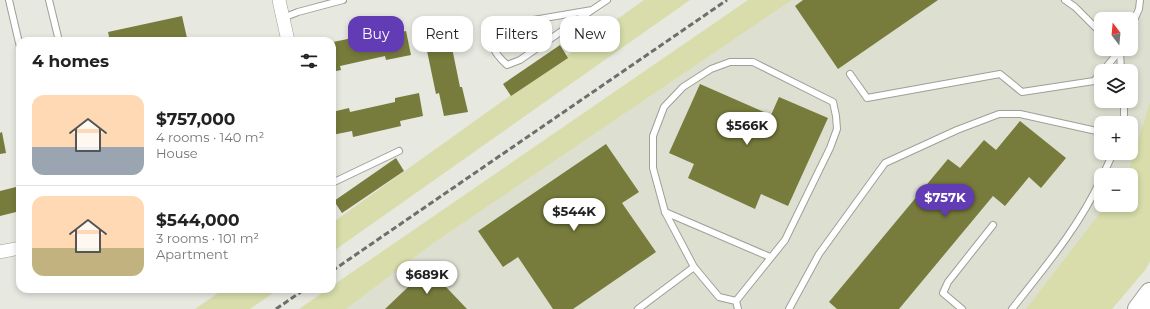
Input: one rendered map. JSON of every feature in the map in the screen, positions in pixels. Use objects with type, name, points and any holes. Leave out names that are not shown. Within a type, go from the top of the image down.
[{"type":"main road","points":[[1138,309],[1150,293]]},
{"type":"street","points":[[279,0],[287,37]]},
{"type":"street","points":[[0,252],[16,249]]},
{"type":"lane","points":[[9,0],[18,37]]},
{"type":"lane","points":[[49,0],[58,37]]},
{"type":"lane","points":[[283,18],[298,12],[343,0]]},
{"type":"lane","points":[[592,10],[498,26],[493,33],[492,44],[496,55],[507,65],[520,60],[607,0]]},
{"type":"lane","points":[[1065,0],[1094,26]]},
{"type":"lane","points":[[1138,12],[1140,0]]},
{"type":"lane","points":[[1109,64],[1115,56]]},
{"type":"lane","points":[[730,62],[753,62],[833,102],[837,129],[830,148],[785,240],[736,301],[719,297],[694,267],[665,212],[653,168],[653,136],[664,107],[683,87],[711,69],[730,62]]},
{"type":"lane","points":[[850,74],[866,98],[1000,74],[1022,92],[1094,82]]},
{"type":"lane","points":[[789,309],[819,254],[885,163],[957,130],[999,114],[1020,114],[1094,130]]},
{"type":"lane","points":[[336,182],[399,151]]},
{"type":"lane","points":[[1012,309],[1061,246],[1094,192]]},
{"type":"lane","points":[[665,212],[770,258]]},
{"type":"lane","points":[[962,309],[943,293],[948,282],[993,225]]},
{"type":"lane","points":[[638,309],[694,267]]},
{"type":"lane","points":[[736,301],[738,309]]},
{"type":"shaded area","points":[[792,0],[1150,0],[1150,102],[1138,140],[1138,116],[1094,116],[1094,160],[1132,160],[1129,168],[1094,168],[1094,212],[1101,212],[1026,309],[346,309],[435,242]]},
{"type":"green space","points":[[644,0],[690,0],[620,49],[620,17]]},
{"type":"green space","points":[[748,0],[792,0],[435,242],[346,309],[299,309],[322,293],[336,293],[336,283]]},
{"type":"green space","points":[[571,52],[616,52],[336,249],[336,220]]},
{"type":"green space","points":[[1150,102],[1150,261],[1146,269],[1112,309],[1026,309],[1101,212],[1138,212],[1138,168],[1129,168],[1132,160],[1138,160],[1138,140]]},
{"type":"green space","points":[[218,293],[273,293],[250,309],[195,309]]},
{"type":"building","points":[[803,0],[938,0],[838,69],[795,6]]},
{"type":"building","points":[[182,16],[187,37],[109,37],[108,32]]},
{"type":"building","points":[[404,31],[406,31],[411,55],[386,60],[385,56],[340,66],[341,70],[336,71],[336,41],[348,39],[348,52],[404,52]]},
{"type":"building","points":[[560,45],[560,52],[564,52],[568,58],[511,96],[503,84],[550,52],[552,52]]},
{"type":"building","points":[[427,52],[453,52],[460,87],[462,87],[468,112],[444,116],[439,93],[436,94]]},
{"type":"building","points":[[700,84],[771,115],[779,97],[828,118],[788,206],[761,194],[755,209],[688,178],[694,164],[669,153]]},
{"type":"building","points":[[419,93],[423,116],[400,121],[401,126],[353,137],[352,131],[336,134],[336,111],[349,108],[350,112],[395,102],[395,98]]},
{"type":"building","points":[[1020,121],[1066,158],[1041,188],[1029,177],[1005,206],[993,196],[899,309],[837,309],[829,302],[948,159],[960,168],[984,140],[996,150]]},
{"type":"building","points":[[2,132],[6,153],[0,154],[0,133]]},
{"type":"building","points":[[606,144],[639,192],[622,203],[656,252],[573,309],[553,309],[518,257],[503,267],[478,231]]},
{"type":"building","points":[[396,158],[404,171],[342,213],[336,204],[336,200]]},
{"type":"building","points":[[16,187],[16,212],[0,216],[0,191]]},
{"type":"building","points":[[428,268],[467,309],[385,309]]},
{"type":"railway","points":[[336,268],[727,0]]},
{"type":"railway","points":[[276,309],[299,293]]}]
